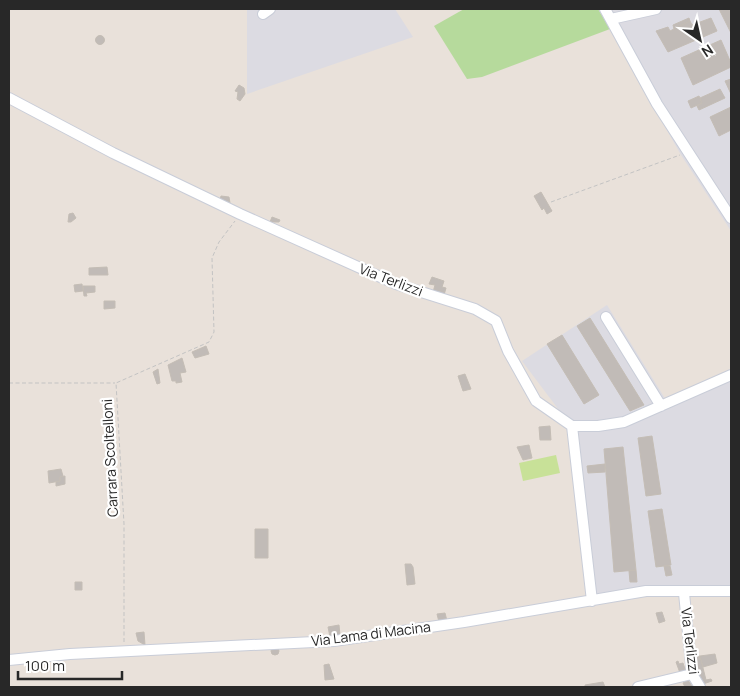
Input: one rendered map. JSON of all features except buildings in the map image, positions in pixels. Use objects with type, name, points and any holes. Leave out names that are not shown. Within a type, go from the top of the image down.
[{"type":"street","points":[[605,9],[657,104],[731,218]]},
{"type":"street","points":[[611,19],[656,9]]},
{"type":"street","name":"Via Terlizzi","points":[[9,98],[113,153],[240,214],[396,284],[475,309],[496,321],[508,352],[536,401],[572,426]]},
{"type":"street","points":[[606,317],[661,406]]},
{"type":"street","points":[[592,600],[572,426],[598,426],[624,422],[731,375]]},
{"type":"street","name":"Via Lama di Macina","points":[[9,660],[70,654],[334,641],[646,591],[684,593],[731,591]]},
{"type":"street","name":"Via Terlizzi","points":[[684,593],[692,674],[700,687]]},
{"type":"street","points":[[638,687],[692,674]]},
{"type":"path","points":[[551,202],[688,152]]},
{"type":"path","name":"Carrara Scoltelloni","points":[[124,652],[124,524],[116,383],[209,342],[214,332],[212,258],[219,242],[240,214]]},
{"type":"path","points":[[9,383],[116,383]]},
{"type":"shaded area","points":[[247,9],[395,9],[413,37],[247,94]]},
{"type":"shaded area","points":[[598,9],[731,9],[731,231],[681,155]]},
{"type":"shaded area","points":[[607,305],[666,400],[731,371],[731,589],[594,598],[577,434],[522,361]]},
{"type":"green space","points":[[464,9],[598,9],[610,29],[482,77],[467,79],[434,26]]},
{"type":"green space","points":[[556,455],[560,473],[523,481],[519,463]]}]
